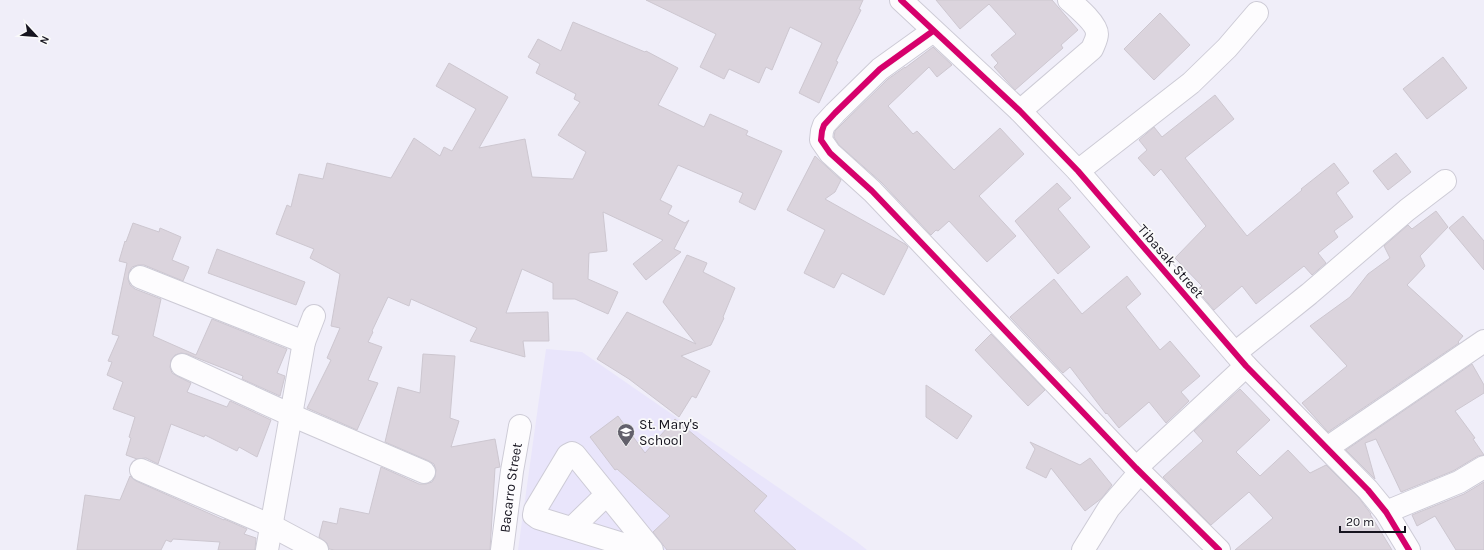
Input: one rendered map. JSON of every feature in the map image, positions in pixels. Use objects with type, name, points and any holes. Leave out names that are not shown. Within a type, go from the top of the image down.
[{"type":"street","name":"Tibasak Street","points":[[901,0],[1020,111],[1078,171],[1240,359],[1368,490],[1386,512],[1409,550]]},
{"type":"street","points":[[1020,111],[1092,49],[1096,41],[1097,32],[1093,24],[1069,0]]},
{"type":"street","points":[[1078,171],[1191,83],[1227,48],[1257,13]]},
{"type":"street","points":[[933,31],[880,69],[835,113],[824,125],[820,137],[822,143],[840,163],[872,191],[1139,469],[1219,550]]},
{"type":"street","points":[[1083,550],[1109,508],[1139,469],[1240,359],[1309,294],[1407,210],[1445,181]]},
{"type":"street","points":[[140,277],[304,342]]},
{"type":"street","points":[[267,550],[304,342],[314,316]]},
{"type":"street","points":[[1327,448],[1484,341]]},
{"type":"street","points":[[182,365],[291,416],[424,472]]},
{"type":"street","name":"Bacarro Street","points":[[502,550],[512,471],[520,426]]},
{"type":"street","points":[[642,550],[538,518],[534,515],[535,510],[568,455],[572,453],[575,455],[652,550]]},
{"type":"street","points":[[1386,512],[1459,482],[1484,467]]},
{"type":"street","points":[[141,470],[272,526],[317,550]]},
{"type":"street","points":[[572,528],[606,495]]},
{"type":"shaded area","name":"St. Mary's School","points":[[546,349],[582,352],[867,550],[518,550]]},
{"type":"building","points":[[646,0],[863,0],[859,9],[861,10],[836,61],[838,62],[819,103],[799,93],[822,43],[790,27],[772,70],[766,67],[759,83],[729,69],[724,79],[700,67],[716,34]]},
{"type":"building","points":[[936,0],[1052,0],[1078,30],[1061,45],[1063,48],[1015,90],[994,67],[998,63],[991,55],[1016,34],[989,4],[960,29]]},
{"type":"building","points":[[1160,13],[1190,45],[1154,80],[1124,49]]},
{"type":"building","points":[[573,22],[645,52],[646,51],[678,68],[658,105],[704,127],[710,114],[748,131],[746,135],[782,151],[755,210],[739,202],[743,193],[678,165],[660,200],[672,206],[668,214],[685,223],[689,220],[674,249],[681,252],[646,280],[633,264],[663,240],[603,212],[607,251],[589,253],[588,279],[618,292],[608,314],[575,299],[553,299],[553,283],[522,269],[506,313],[548,312],[549,341],[523,341],[525,357],[470,341],[477,328],[411,299],[409,306],[388,297],[368,342],[382,347],[368,380],[378,383],[357,430],[307,408],[331,360],[327,358],[340,328],[331,326],[340,274],[310,258],[314,249],[276,234],[287,205],[291,207],[299,174],[323,179],[327,163],[391,178],[414,138],[440,156],[444,147],[452,151],[476,109],[436,86],[449,63],[508,97],[479,148],[525,139],[532,177],[573,179],[586,152],[558,135],[580,102],[574,99],[576,94],[536,73],[540,64],[528,57],[538,39],[561,51]]},
{"type":"building","points":[[933,47],[952,65],[937,77],[929,67],[888,106],[913,134],[917,131],[954,170],[1000,128],[1024,154],[979,196],[1016,236],[987,262],[949,221],[931,235],[881,182],[839,145],[834,137],[835,131],[888,79]]},
{"type":"building","points":[[1443,57],[1467,88],[1427,119],[1403,89]]},
{"type":"building","points":[[1215,95],[1234,119],[1185,158],[1247,236],[1302,190],[1301,189],[1334,163],[1349,183],[1336,193],[1353,217],[1334,231],[1338,237],[1318,253],[1326,263],[1312,275],[1304,266],[1256,304],[1242,286],[1214,310],[1197,290],[1202,286],[1175,258],[1206,226],[1161,169],[1154,176],[1138,158],[1147,150],[1139,140],[1154,127],[1162,137]]},
{"type":"building","points":[[1396,153],[1411,172],[1388,190],[1373,171]]},
{"type":"building","points":[[815,156],[841,180],[835,192],[825,199],[908,247],[884,295],[842,273],[834,288],[804,273],[825,230],[787,210]]},
{"type":"building","points":[[1057,183],[1071,198],[1058,209],[1090,247],[1058,274],[1015,221]]},
{"type":"building","points":[[1436,211],[1448,227],[1420,256],[1425,266],[1407,285],[1463,336],[1458,342],[1459,343],[1328,432],[1302,403],[1347,366],[1310,326],[1350,297],[1368,274],[1390,258],[1384,246],[1408,225],[1412,229]]},
{"type":"building","points":[[1463,216],[1484,241],[1484,270],[1449,228]]},
{"type":"building","points":[[133,223],[159,232],[160,228],[181,237],[172,260],[189,267],[183,281],[144,265],[132,267],[129,272],[128,279],[130,285],[135,289],[161,299],[153,336],[196,355],[212,319],[287,349],[277,373],[285,376],[280,396],[242,379],[243,376],[187,354],[181,353],[175,355],[171,360],[170,367],[172,373],[191,383],[187,392],[227,407],[230,401],[271,420],[257,457],[239,447],[237,451],[205,435],[204,437],[171,424],[158,464],[146,458],[137,459],[126,455],[131,438],[129,437],[135,417],[113,409],[123,382],[107,375],[112,362],[108,361],[119,336],[112,334],[127,263],[119,261],[125,241],[126,242]]},
{"type":"building","points":[[217,249],[305,282],[296,305],[208,273]]},
{"type":"building","points":[[687,255],[707,263],[703,272],[735,288],[723,317],[724,318],[711,345],[681,356],[710,371],[696,398],[692,396],[679,417],[629,379],[597,359],[627,312],[696,344],[663,302]]},
{"type":"building","points":[[1127,276],[1141,294],[1126,307],[1160,350],[1170,341],[1200,376],[1181,392],[1189,401],[1166,423],[1149,402],[1119,428],[1107,413],[1106,414],[1070,367],[1063,373],[1010,317],[1054,279],[1082,314]]},
{"type":"building","points":[[991,334],[1045,390],[1028,406],[975,350]]},
{"type":"building","points":[[423,354],[455,356],[450,418],[459,421],[451,447],[495,439],[500,467],[495,468],[490,550],[329,549],[327,543],[319,537],[323,521],[337,524],[340,508],[369,514],[381,467],[419,484],[432,482],[435,477],[436,470],[434,464],[385,442],[398,387],[420,393]]},
{"type":"building","points":[[1472,364],[1484,385],[1484,393],[1455,411],[1475,438],[1473,439],[1484,455],[1478,456],[1453,471],[1401,492],[1376,439],[1365,443],[1375,479],[1346,450]]},
{"type":"building","points":[[926,385],[972,416],[957,439],[926,417]]},
{"type":"building","points":[[1240,389],[1270,420],[1236,452],[1260,476],[1288,450],[1310,473],[1326,465],[1359,498],[1371,514],[1392,550],[1235,550],[1273,518],[1249,492],[1211,525],[1163,477],[1203,441],[1194,431]]},
{"type":"building","points":[[618,416],[645,453],[675,419],[767,496],[754,511],[796,550],[667,550],[653,532],[670,516],[617,469],[615,470],[590,437]]},
{"type":"building","points":[[1030,442],[1080,465],[1090,458],[1112,485],[1102,498],[1085,511],[1051,468],[1046,478],[1026,468],[1035,449]]},
{"type":"building","points":[[130,476],[136,481],[247,529],[244,534],[256,538],[255,550],[218,550],[220,542],[173,539],[171,542],[166,540],[161,550],[77,550],[85,495],[120,500]]},
{"type":"building","points":[[1484,482],[1484,550],[1456,550],[1435,516],[1417,526],[1412,515],[1464,494]]},
{"type":"cycle path","points":[[901,0],[1020,111],[1078,171],[1246,366],[1368,490],[1386,512],[1409,550]]},
{"type":"cycle path","points":[[933,31],[880,69],[824,125],[821,140],[830,153],[872,191],[1136,468],[1219,550]]},
{"type":"place","name":"St. Mary's School","points":[[626,447]]}]
